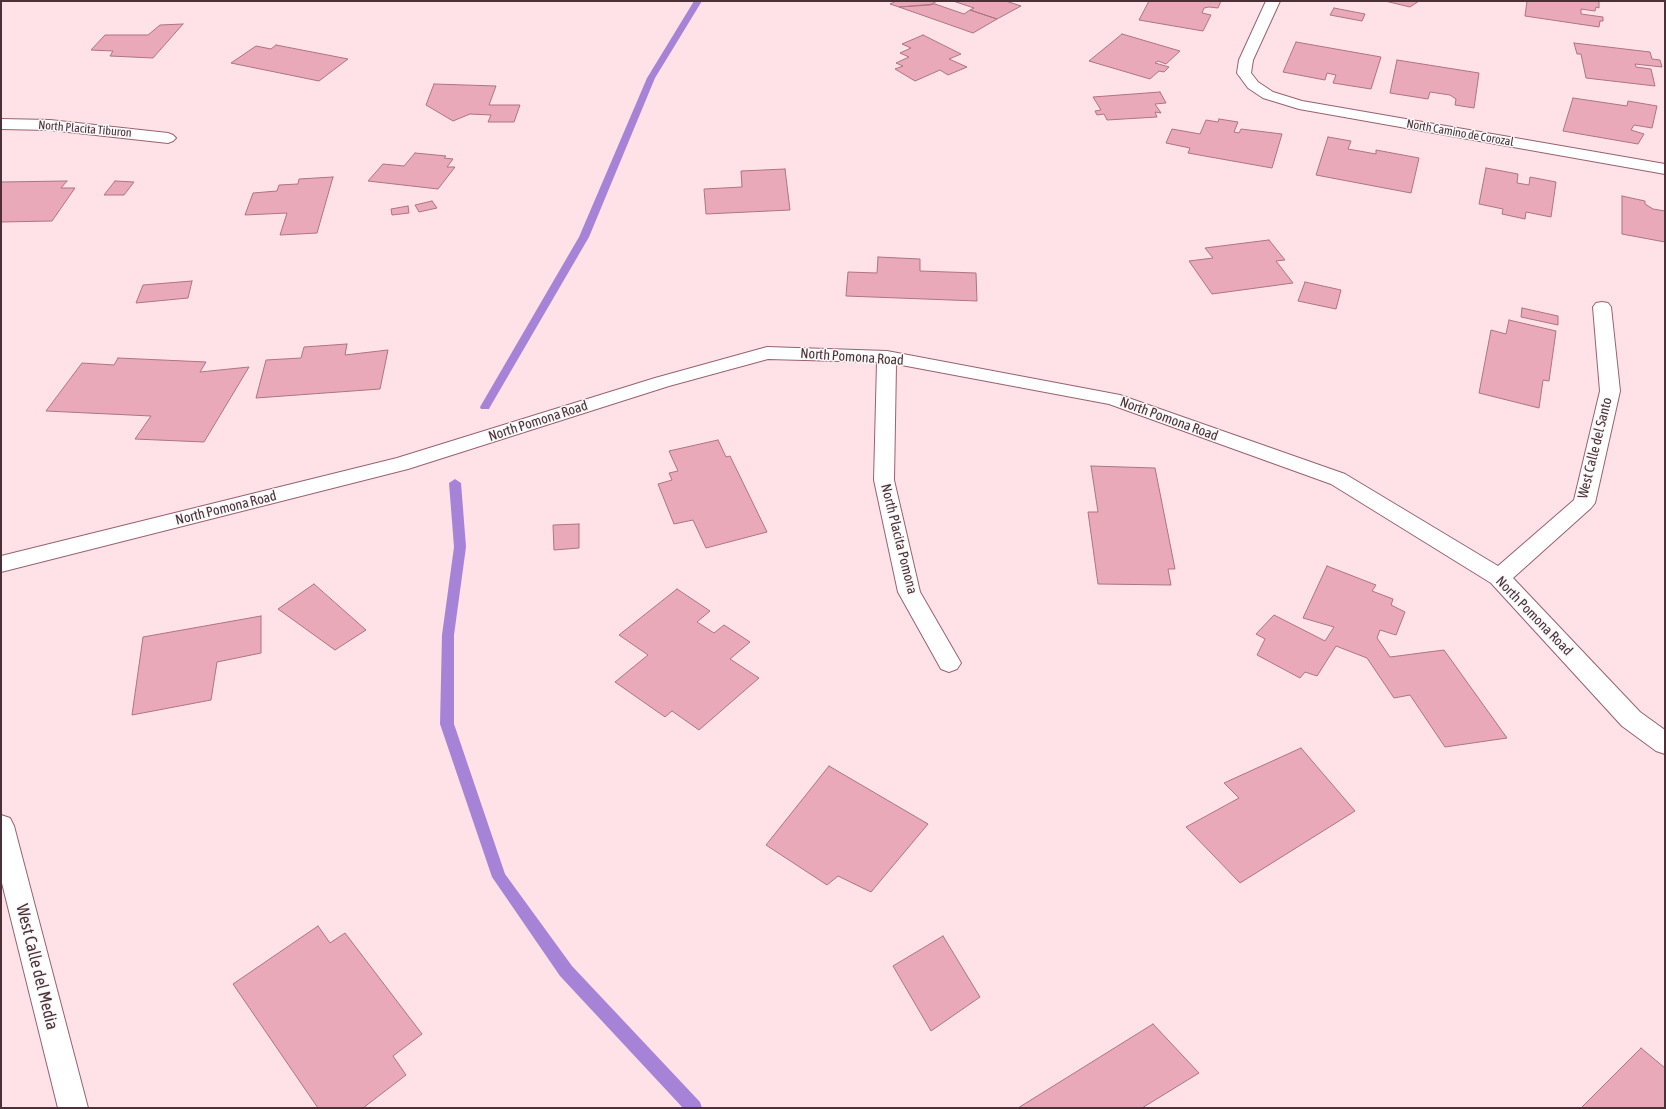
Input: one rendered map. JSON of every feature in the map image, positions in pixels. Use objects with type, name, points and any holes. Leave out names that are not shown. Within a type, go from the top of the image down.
[{"type":"street","points":[[1258,89],[1248,80],[1244,73],[1246,60],[1273,1]]},
{"type":"street","points":[[1240,93],[1258,89]]},
{"type":"street","name":"North Camino de Corozal","points":[[1258,89],[1283,102],[1665,169]]},
{"type":"street","name":"North Placita Tiburon","points":[[1,124],[50,125],[168,138]]},
{"type":"street","name":"West Calle del Santo","points":[[1499,577],[1584,502],[1610,391],[1602,307]]},
{"type":"street","name":"North Pomona Road","points":[[1,564],[401,464],[662,382],[767,353],[887,357],[1113,399],[1338,479],[1499,577],[1631,719],[1665,744]]},
{"type":"street","name":"North Placita Pomona","points":[[887,357],[884,480],[909,592],[949,663]]},
{"type":"street","name":"West Calle del Media","points":[[1,826],[73,1108]]},
{"type":"building","points":[[896,1],[937,1],[930,5],[899,7],[890,4]]},
{"type":"building","points":[[953,1],[1006,1],[1021,6],[997,19],[970,10],[974,8]]},
{"type":"building","points":[[1149,1],[1221,1],[1218,8],[1204,8],[1202,13],[1211,15],[1203,31],[1139,20]]},
{"type":"building","points":[[1385,1],[1419,1],[1410,7]]},
{"type":"building","points":[[1527,1],[1599,1],[1599,8],[1596,7],[1595,11],[1581,9],[1581,14],[1603,17],[1603,21],[1600,21],[1599,27],[1525,16]]},
{"type":"building","points":[[935,4],[964,14],[970,10],[997,19],[973,33],[899,7]]},
{"type":"building","points":[[1334,8],[1365,14],[1362,21],[1330,15]]},
{"type":"building","points":[[183,24],[153,58],[110,56],[113,51],[91,50],[105,35],[148,35],[160,25]]},
{"type":"building","points":[[1122,34],[1180,51],[1166,64],[1158,61],[1155,63],[1169,67],[1164,72],[1159,71],[1150,79],[1089,61]]},
{"type":"building","points":[[923,35],[961,54],[949,59],[967,67],[948,75],[940,70],[915,81],[895,69],[903,66],[896,63],[909,57],[900,53],[911,48],[902,44]]},
{"type":"building","points":[[1296,42],[1381,57],[1371,89],[1333,83],[1336,75],[1327,73],[1325,80],[1283,72]]},
{"type":"building","points":[[1574,43],[1650,52],[1652,59],[1660,60],[1662,67],[1635,64],[1636,67],[1651,69],[1655,86],[1586,78],[1581,54],[1577,54]]},
{"type":"building","points":[[276,45],[348,59],[319,81],[231,63],[256,46],[271,49]]},
{"type":"building","points":[[1397,60],[1479,73],[1474,108],[1455,105],[1456,99],[1450,95],[1430,92],[1428,99],[1390,93]]},
{"type":"building","points":[[434,84],[496,86],[489,105],[520,105],[514,122],[488,122],[491,115],[470,114],[453,121],[426,105]]},
{"type":"building","points":[[1160,92],[1166,103],[1155,104],[1161,113],[1155,112],[1157,117],[1107,120],[1104,114],[1097,115],[1095,111],[1101,110],[1093,97]]},
{"type":"building","points":[[1573,98],[1627,106],[1628,101],[1657,106],[1652,128],[1634,125],[1631,130],[1644,134],[1638,144],[1563,131]]},
{"type":"building","points":[[1219,119],[1238,122],[1234,132],[1239,133],[1241,129],[1282,134],[1272,168],[1188,153],[1190,148],[1166,143],[1172,129],[1200,134],[1206,120],[1218,122]]},
{"type":"building","points":[[1328,137],[1351,141],[1348,149],[1376,154],[1376,150],[1419,158],[1411,193],[1316,175]]},
{"type":"building","points":[[415,153],[446,156],[444,158],[453,159],[447,167],[455,167],[438,189],[368,181],[383,164],[404,166]]},
{"type":"building","points":[[1486,168],[1518,174],[1517,183],[1529,185],[1530,177],[1556,182],[1551,217],[1526,212],[1525,219],[1502,214],[1503,209],[1479,204]]},
{"type":"building","points":[[785,169],[790,210],[706,214],[704,189],[742,187],[741,171]]},
{"type":"building","points":[[333,177],[317,233],[280,235],[287,213],[245,215],[253,193],[277,191],[279,185],[298,184],[299,179]]},
{"type":"building","points":[[67,181],[61,188],[75,188],[52,221],[1,222],[1,182]]},
{"type":"building","points":[[115,181],[134,182],[124,195],[104,195]]},
{"type":"building","points":[[1622,196],[1645,201],[1645,204],[1653,209],[1665,211],[1665,242],[1622,234]]},
{"type":"building","points":[[432,201],[437,208],[419,212],[415,205]]},
{"type":"building","points":[[408,206],[409,213],[392,215],[391,209]]},
{"type":"building","points":[[1269,240],[1285,260],[1276,261],[1293,283],[1212,294],[1189,261],[1213,258],[1205,248]]},
{"type":"building","points":[[878,257],[920,259],[920,271],[976,273],[977,301],[846,296],[848,272],[877,273]]},
{"type":"building","points":[[192,281],[188,298],[136,303],[143,285]]},
{"type":"building","points":[[1305,282],[1341,290],[1336,309],[1298,301]]},
{"type":"building","points":[[1522,308],[1558,316],[1558,325],[1521,317]]},
{"type":"building","points":[[1509,320],[1556,331],[1549,381],[1543,380],[1539,408],[1479,393],[1491,330],[1506,334]]},
{"type":"building","points":[[347,344],[345,355],[388,350],[380,389],[256,398],[266,360],[301,358],[304,347]]},
{"type":"building","points":[[118,358],[206,362],[200,372],[249,367],[204,442],[135,439],[151,416],[46,411],[82,363],[114,365]]},
{"type":"building","points":[[718,440],[726,457],[730,456],[767,532],[706,548],[693,520],[674,524],[658,484],[672,480],[669,473],[678,471],[669,451]]},
{"type":"building","points":[[1091,466],[1155,468],[1175,569],[1168,569],[1171,585],[1098,584],[1088,512],[1098,512]]},
{"type":"building","points":[[579,524],[579,548],[554,550],[553,525]]},
{"type":"building","points":[[1327,566],[1376,585],[1372,591],[1393,599],[1391,605],[1405,612],[1396,635],[1380,630],[1377,638],[1390,657],[1444,650],[1507,738],[1445,747],[1410,695],[1394,698],[1367,658],[1336,646],[1317,676],[1305,672],[1300,678],[1257,655],[1265,639],[1256,634],[1274,615],[1325,641],[1334,627],[1303,618]]},
{"type":"building","points":[[314,584],[366,630],[335,650],[278,609]]},
{"type":"building","points":[[677,589],[710,611],[697,622],[714,633],[724,625],[750,642],[730,659],[759,678],[699,730],[672,711],[665,717],[615,682],[648,655],[619,635]]},
{"type":"building","points":[[261,616],[261,653],[217,662],[211,700],[132,715],[143,637]]},
{"type":"building","points":[[1301,748],[1355,811],[1240,883],[1186,827],[1239,798],[1224,783]]},
{"type":"building","points":[[829,766],[928,824],[871,892],[838,876],[827,885],[766,845]]},
{"type":"building","points":[[318,926],[330,943],[345,933],[422,1034],[393,1056],[406,1075],[363,1108],[318,1108],[233,984]]},
{"type":"building","points":[[943,936],[980,997],[931,1031],[893,966]]},
{"type":"building","points":[[1153,1024],[1199,1073],[1142,1108],[1018,1108]]},
{"type":"building","points":[[1641,1048],[1665,1068],[1665,1108],[1581,1108]]},
{"type":"waterway","points":[[485,407],[584,237],[651,78],[698,1]]},
{"type":"waterway","points":[[455,483],[460,547],[448,635],[447,724],[499,877],[566,971],[694,1108]]}]
